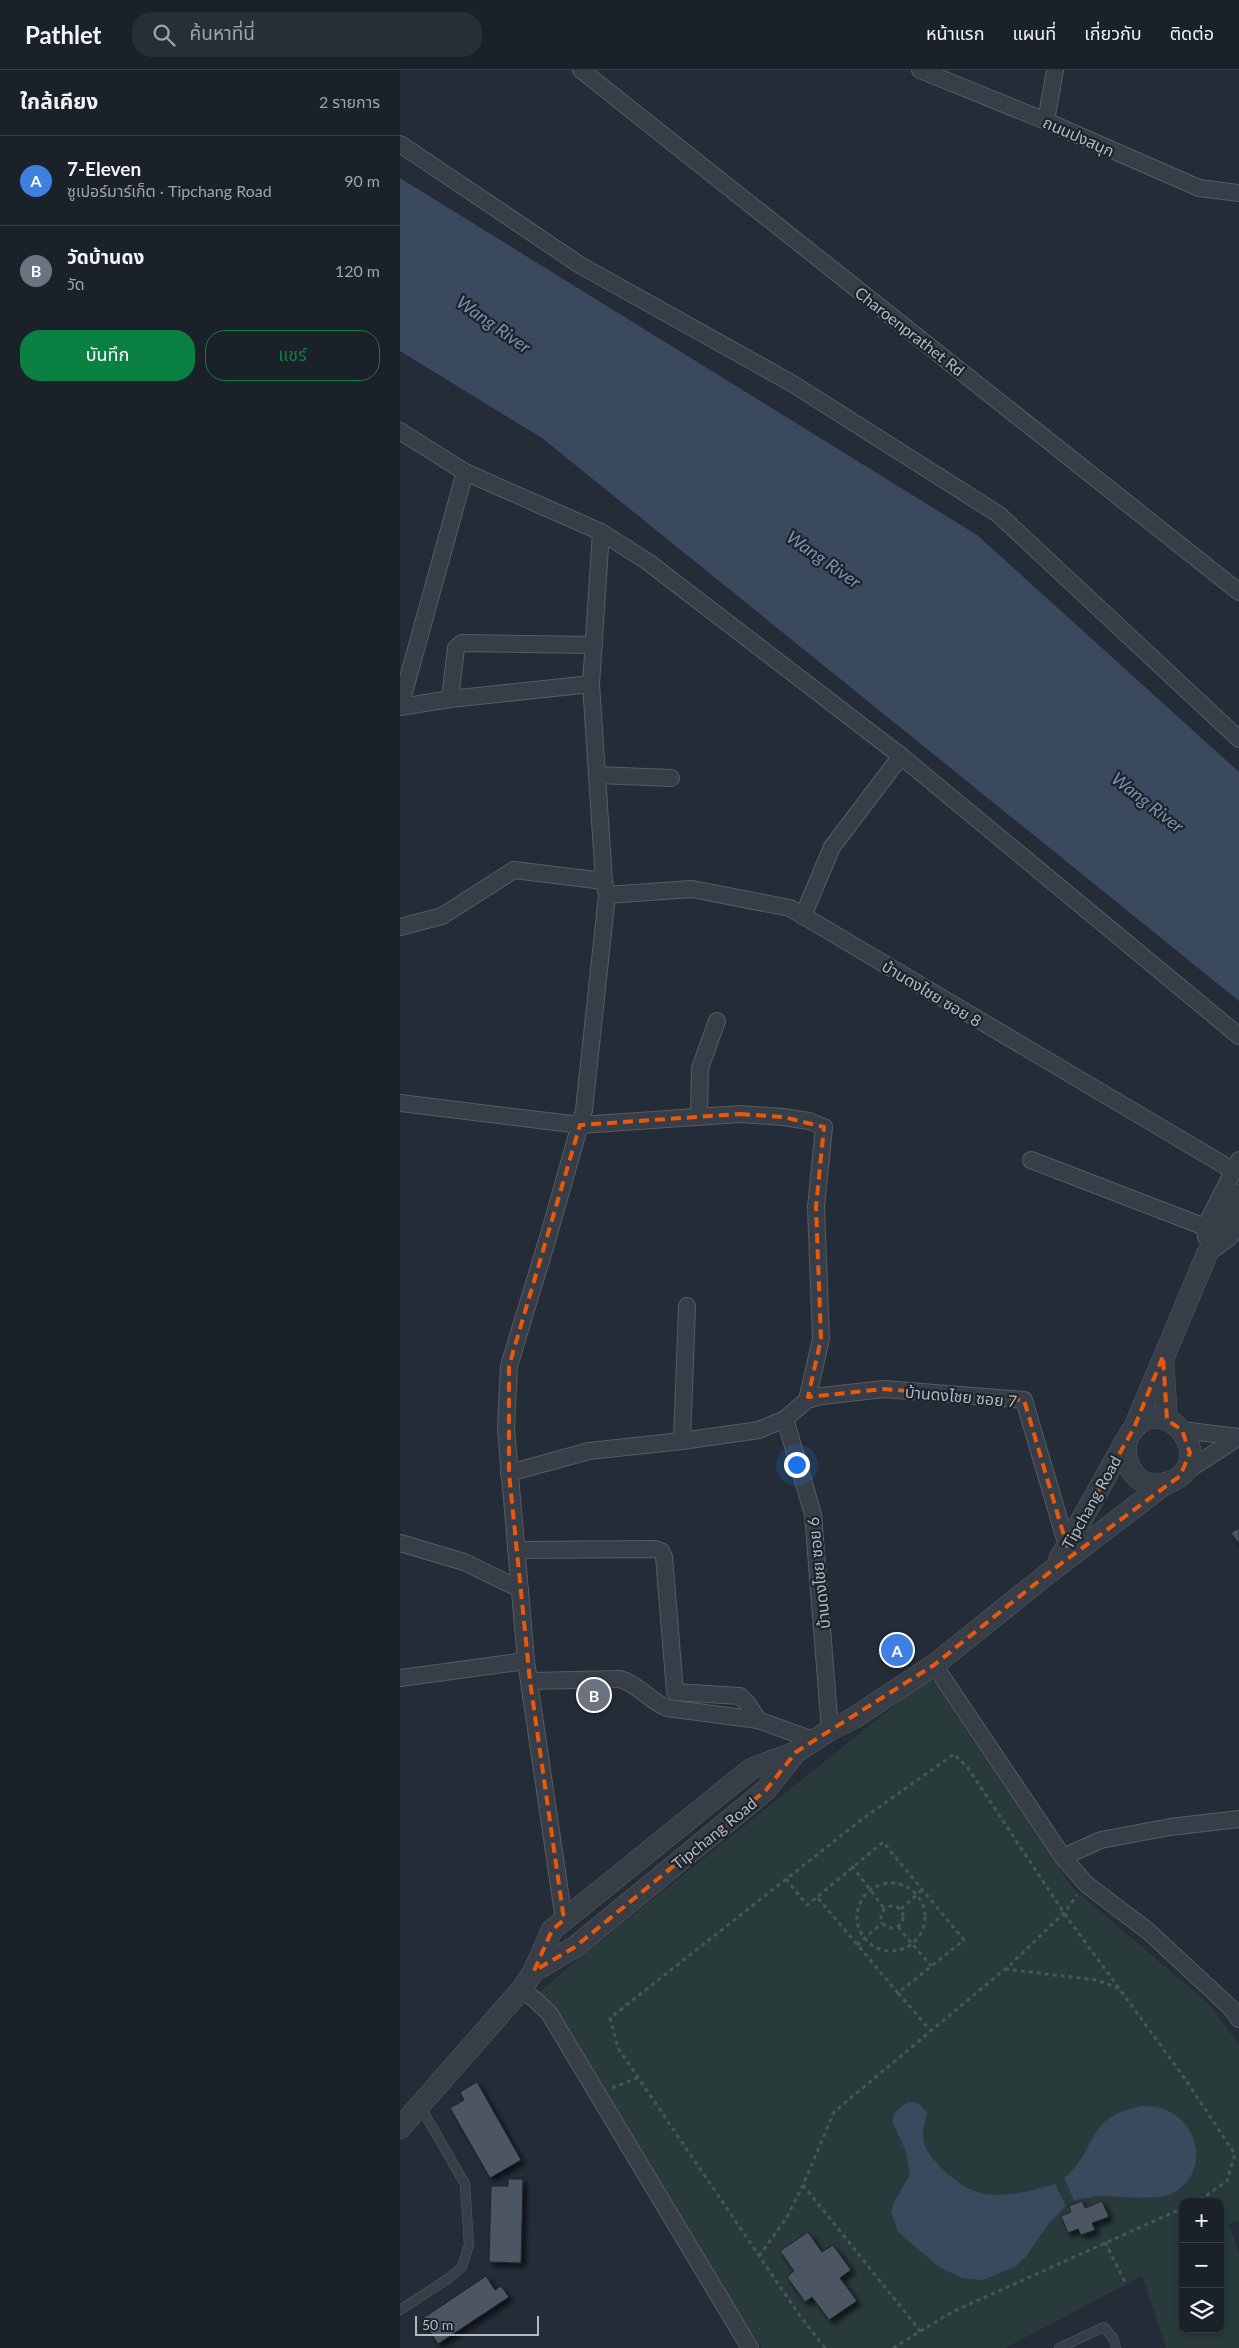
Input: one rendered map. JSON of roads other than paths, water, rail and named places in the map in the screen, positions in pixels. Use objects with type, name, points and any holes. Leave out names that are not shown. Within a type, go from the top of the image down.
[{"type":"street","name":"Charoenprathet Rd","points":[[581,70],[1239,592]]},
{"type":"street","name":"ถนนปงสนุก","points":[[920,70],[1046,121],[1199,188],[1239,193]]},
{"type":"street","points":[[1046,121],[1055,70]]},
{"type":"street","points":[[400,144],[580,265],[793,384],[998,514],[1239,740]]},
{"type":"street","points":[[400,431],[465,472],[601,532],[648,562],[901,756],[1239,1036]]},
{"type":"street","points":[[465,472],[400,707],[450,699],[591,684]]},
{"type":"street","points":[[564,1920],[526,1661],[506,1429],[509,1366],[584,1110],[606,888],[591,684],[601,532]]},
{"type":"street","points":[[450,699],[456,648],[462,643],[594,645]]},
{"type":"street","points":[[803,916],[832,846],[901,756]]},
{"type":"street","points":[[597,775],[672,778]]},
{"type":"street","name":"บ้านดงไชย ซอย 8","points":[[400,927],[442,916],[514,870],[606,888],[692,889],[790,908],[1236,1165]]},
{"type":"street","points":[[699,1116],[700,1068],[717,1021]]},
{"type":"street","points":[[400,1102],[580,1125],[740,1114],[809,1121],[824,1127],[816,1208],[821,1339],[807,1400]]},
{"type":"street","points":[[1031,1160],[1205,1227]]},
{"type":"street","points":[[1207,1254],[1205,1227],[1236,1165]]},
{"type":"street","points":[[1163,1356],[1175,1425],[1189,1441],[1190,1453],[1187,1466],[1173,1479],[1156,1484],[1145,1482],[1132,1472],[1125,1458],[1124,1448],[1131,1433],[1163,1356],[1207,1254],[1239,1195]]},
{"type":"street","points":[[1207,1254],[1230,1237],[1239,1223]]},
{"type":"street","points":[[682,1441],[687,1306]]},
{"type":"street","name":"บ้านดงไชย ซอย 7","points":[[509,1473],[589,1451],[759,1430],[785,1419],[807,1400],[822,1396],[884,1389],[1024,1400],[1067,1546]]},
{"type":"street","name":"บ้านดงไชย ซอย 6","points":[[785,1419],[813,1514],[813,1741]]},
{"type":"street","points":[[1131,1433],[1144,1422],[1155,1419],[1175,1425]]},
{"type":"street","name":"Tipchang Road","points":[[1175,1425],[1239,1437]]},
{"type":"street","name":"Tipchang Road","points":[[1054,1568],[1131,1433]]},
{"type":"street","name":"Tipchang Road","points":[[402,2122],[420,2105],[521,1990],[534,1970],[575,1947],[766,1790],[813,1741],[854,1718],[934,1665],[1054,1568],[1173,1479],[1239,1437]]},
{"type":"street","points":[[400,1543],[464,1562],[520,1589]]},
{"type":"street","points":[[516,1550],[655,1549],[661,1552],[664,1557],[673,1688],[675,1692],[740,1696],[758,1720]]},
{"type":"street","points":[[400,1678],[526,1661]]},
{"type":"street","points":[[934,1665],[1063,1857],[1086,1884],[1148,1931],[1231,2008],[1239,2020]]},
{"type":"street","points":[[530,1681],[620,1679],[628,1681],[655,1703],[667,1708],[758,1720],[813,1741]]},
{"type":"street","points":[[534,1970],[552,1930],[564,1920],[751,1769],[813,1741]]},
{"type":"street","points":[[1063,1857],[1101,1840],[1170,1827],[1239,1819]]},
{"type":"street","points":[[521,1990],[549,2013],[750,2348]]},
{"type":"lane","points":[[400,2310],[449,2278],[462,2267],[469,2245],[465,2184],[420,2105]]},
{"type":"lane","points":[[1058,2348],[1104,2327],[1113,2338],[1116,2348]]},
{"type":"water","name":"Wang River","points":[[400,178],[977,535],[1239,772],[1239,1001],[542,438],[400,351]]},
{"type":"water","points":[[908,2102],[918,2103],[927,2113],[923,2139],[927,2150],[944,2171],[966,2187],[981,2193],[1002,2195],[1025,2192],[1055,2184],[1066,2206],[1049,2223],[1027,2255],[1016,2266],[983,2280],[962,2278],[939,2267],[898,2232],[891,2212],[894,2202],[910,2175],[906,2152],[892,2121],[895,2112]]},
{"type":"water","points":[[1141,2106],[1157,2107],[1171,2112],[1191,2132],[1196,2158],[1193,2172],[1185,2183],[1166,2196],[1097,2196],[1074,2200],[1064,2178],[1078,2164],[1101,2125],[1124,2111]]},
{"type":"place","name":"7-Eleven","points":[[897,1650]]},
{"type":"place","name":"วัดบ้านดง","points":[[594,1695]]}]
